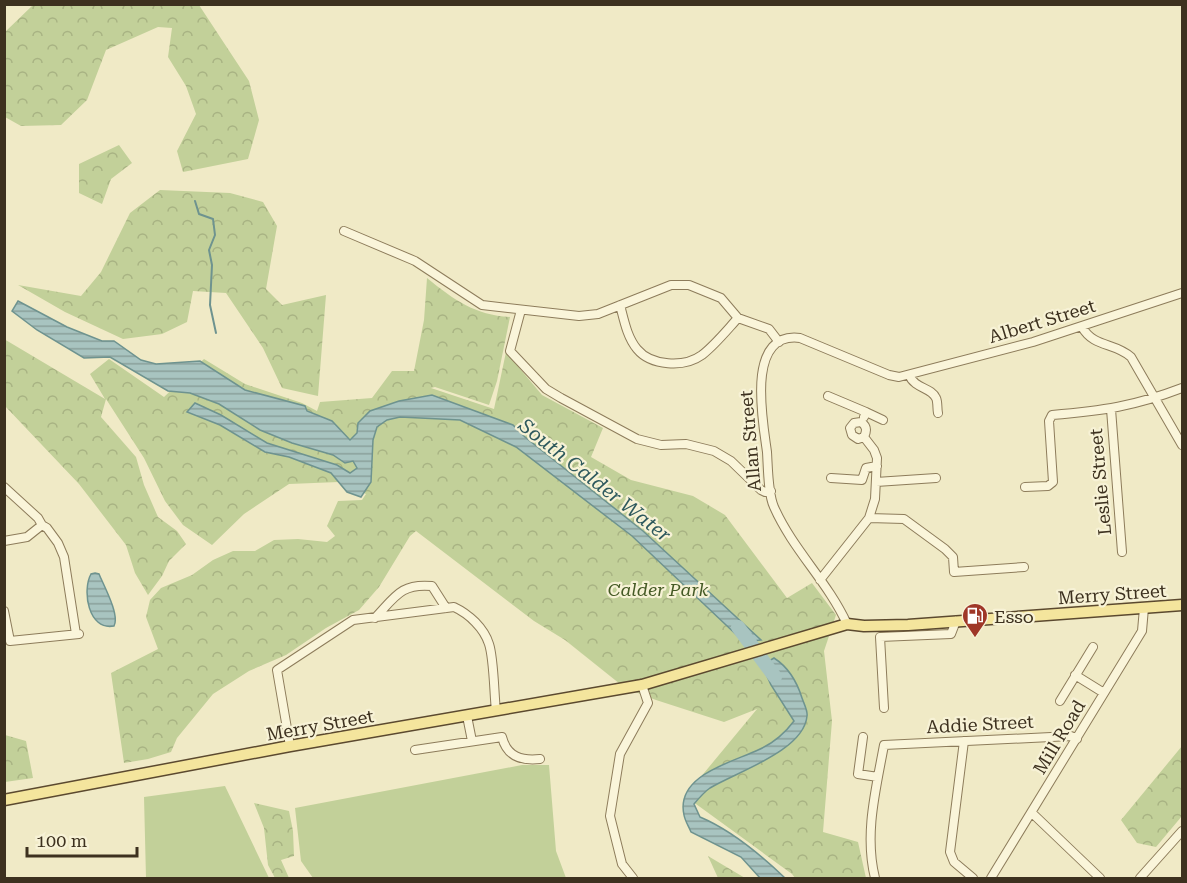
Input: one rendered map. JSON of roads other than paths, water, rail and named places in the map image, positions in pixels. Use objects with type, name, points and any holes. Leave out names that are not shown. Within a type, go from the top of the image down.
[{"type":"main road","name":"Merry Street","points":[[4,800],[290,746],[642,685],[847,624],[908,625],[1182,605]]},
{"type":"street","points":[[344,231],[415,261],[482,305],[579,316],[598,314],[671,285],[689,285],[721,298],[738,318],[769,329],[779,342],[789,338],[800,338],[889,375],[899,377],[909,375],[912,383],[934,394],[937,399],[938,413]]},
{"type":"street","name":"Albert Street","points":[[909,375],[1082,327],[1182,293]]},
{"type":"street","points":[[620,305],[626,328],[638,350],[656,360],[674,364],[694,360],[703,355],[738,318]]},
{"type":"street","points":[[521,310],[510,351],[546,389],[637,439],[661,445],[686,444],[714,451],[731,461],[761,490],[771,491]]},
{"type":"street","points":[[1082,327],[1088,338],[1124,351],[1131,357],[1182,445]]},
{"type":"street","name":"Allan Street","points":[[779,342],[767,356],[761,384],[772,504],[791,541],[841,610],[847,624]]},
{"type":"street","points":[[1025,487],[1048,486],[1053,482],[1049,421],[1052,415],[1111,409],[1140,403],[1182,388]]},
{"type":"street","points":[[828,396],[883,420]]},
{"type":"street","name":"Leslie Street","points":[[1111,409],[1122,552]]},
{"type":"street","points":[[861,422],[866,412]]},
{"type":"street","points":[[861,422],[866,428],[864,437]]},
{"type":"street","points":[[861,422],[854,423],[850,428],[850,433],[858,439],[864,437]]},
{"type":"street","points":[[820,580],[869,518],[875,499],[877,466],[874,450],[864,437]]},
{"type":"street","points":[[831,478],[862,480],[866,468],[877,466]]},
{"type":"street","points":[[876,482],[936,478]]},
{"type":"street","points":[[4,487],[51,532],[64,557],[78,634],[10,641],[4,610]]},
{"type":"street","points":[[869,518],[904,519],[953,557],[954,572],[1024,567]]},
{"type":"street","points":[[4,541],[27,537],[42,525]]},
{"type":"street","points":[[375,618],[400,592],[415,584],[432,586],[446,608]]},
{"type":"street","points":[[290,746],[277,670],[353,620],[454,607],[463,612],[477,624],[489,644],[495,711]]},
{"type":"street","name":"Mill Road","points":[[991,879],[1142,631],[1144,608]]},
{"type":"street","points":[[884,708],[880,637],[951,634],[956,621]]},
{"type":"street","points":[[1059,702],[1093,647]]},
{"type":"street","points":[[1075,675],[1104,693]]},
{"type":"street","points":[[633,879],[622,864],[610,816],[621,754],[648,703],[642,685]]},
{"type":"street","points":[[467,716],[472,741]]},
{"type":"street","name":"Addie Street","points":[[878,777],[884,745],[1071,736],[1077,739]]},
{"type":"street","points":[[415,750],[502,737],[506,747],[516,756],[526,760],[540,759]]},
{"type":"street","points":[[863,737],[858,774],[878,777],[871,815],[870,860],[875,879]]},
{"type":"street","points":[[964,741],[950,852],[954,862],[973,879]]},
{"type":"street","points":[[1032,813],[1100,879]]},
{"type":"street","points":[[1140,879],[1182,831]]},
{"type":"water","name":"South Calder Water","points":[[18,301],[67,327],[102,341],[114,341],[141,360],[156,364],[200,361],[245,390],[305,406],[307,411],[332,421],[350,440],[357,433],[358,423],[370,411],[399,401],[432,395],[513,425],[643,531],[761,640],[744,642],[632,536],[516,447],[460,420],[400,417],[387,420],[377,427],[373,440],[371,482],[361,497],[347,492],[331,473],[289,457],[265,452],[220,425],[187,412],[195,403],[221,415],[267,443],[337,465],[350,473],[357,468],[353,461],[345,463],[333,455],[292,443],[260,430],[219,404],[190,393],[168,391],[110,357],[84,358],[37,330],[12,311]]},
{"type":"water","points":[[91,574],[99,574],[111,600],[115,615],[114,626],[105,626],[98,622],[89,608],[88,581]]},
{"type":"water","points":[[774,658],[788,670],[800,692],[807,714],[803,728],[782,750],[710,788],[694,804],[700,817],[712,822],[745,844],[785,878],[760,878],[741,857],[691,832],[685,817],[684,801],[688,790],[708,772],[768,745],[794,721],[771,685],[762,665]]},
{"type":"waterway","points":[[195,201],[199,214],[213,219],[215,235],[209,250],[212,265],[210,305],[216,333]]},
{"type":"waterway","name":"South Calder Water","points":[[738,627],[775,677]]},
{"type":"place","name":"Esso","points":[[975,639]]},
{"type":"park label","name":"Calder Park","points":[[658,589]]}]
